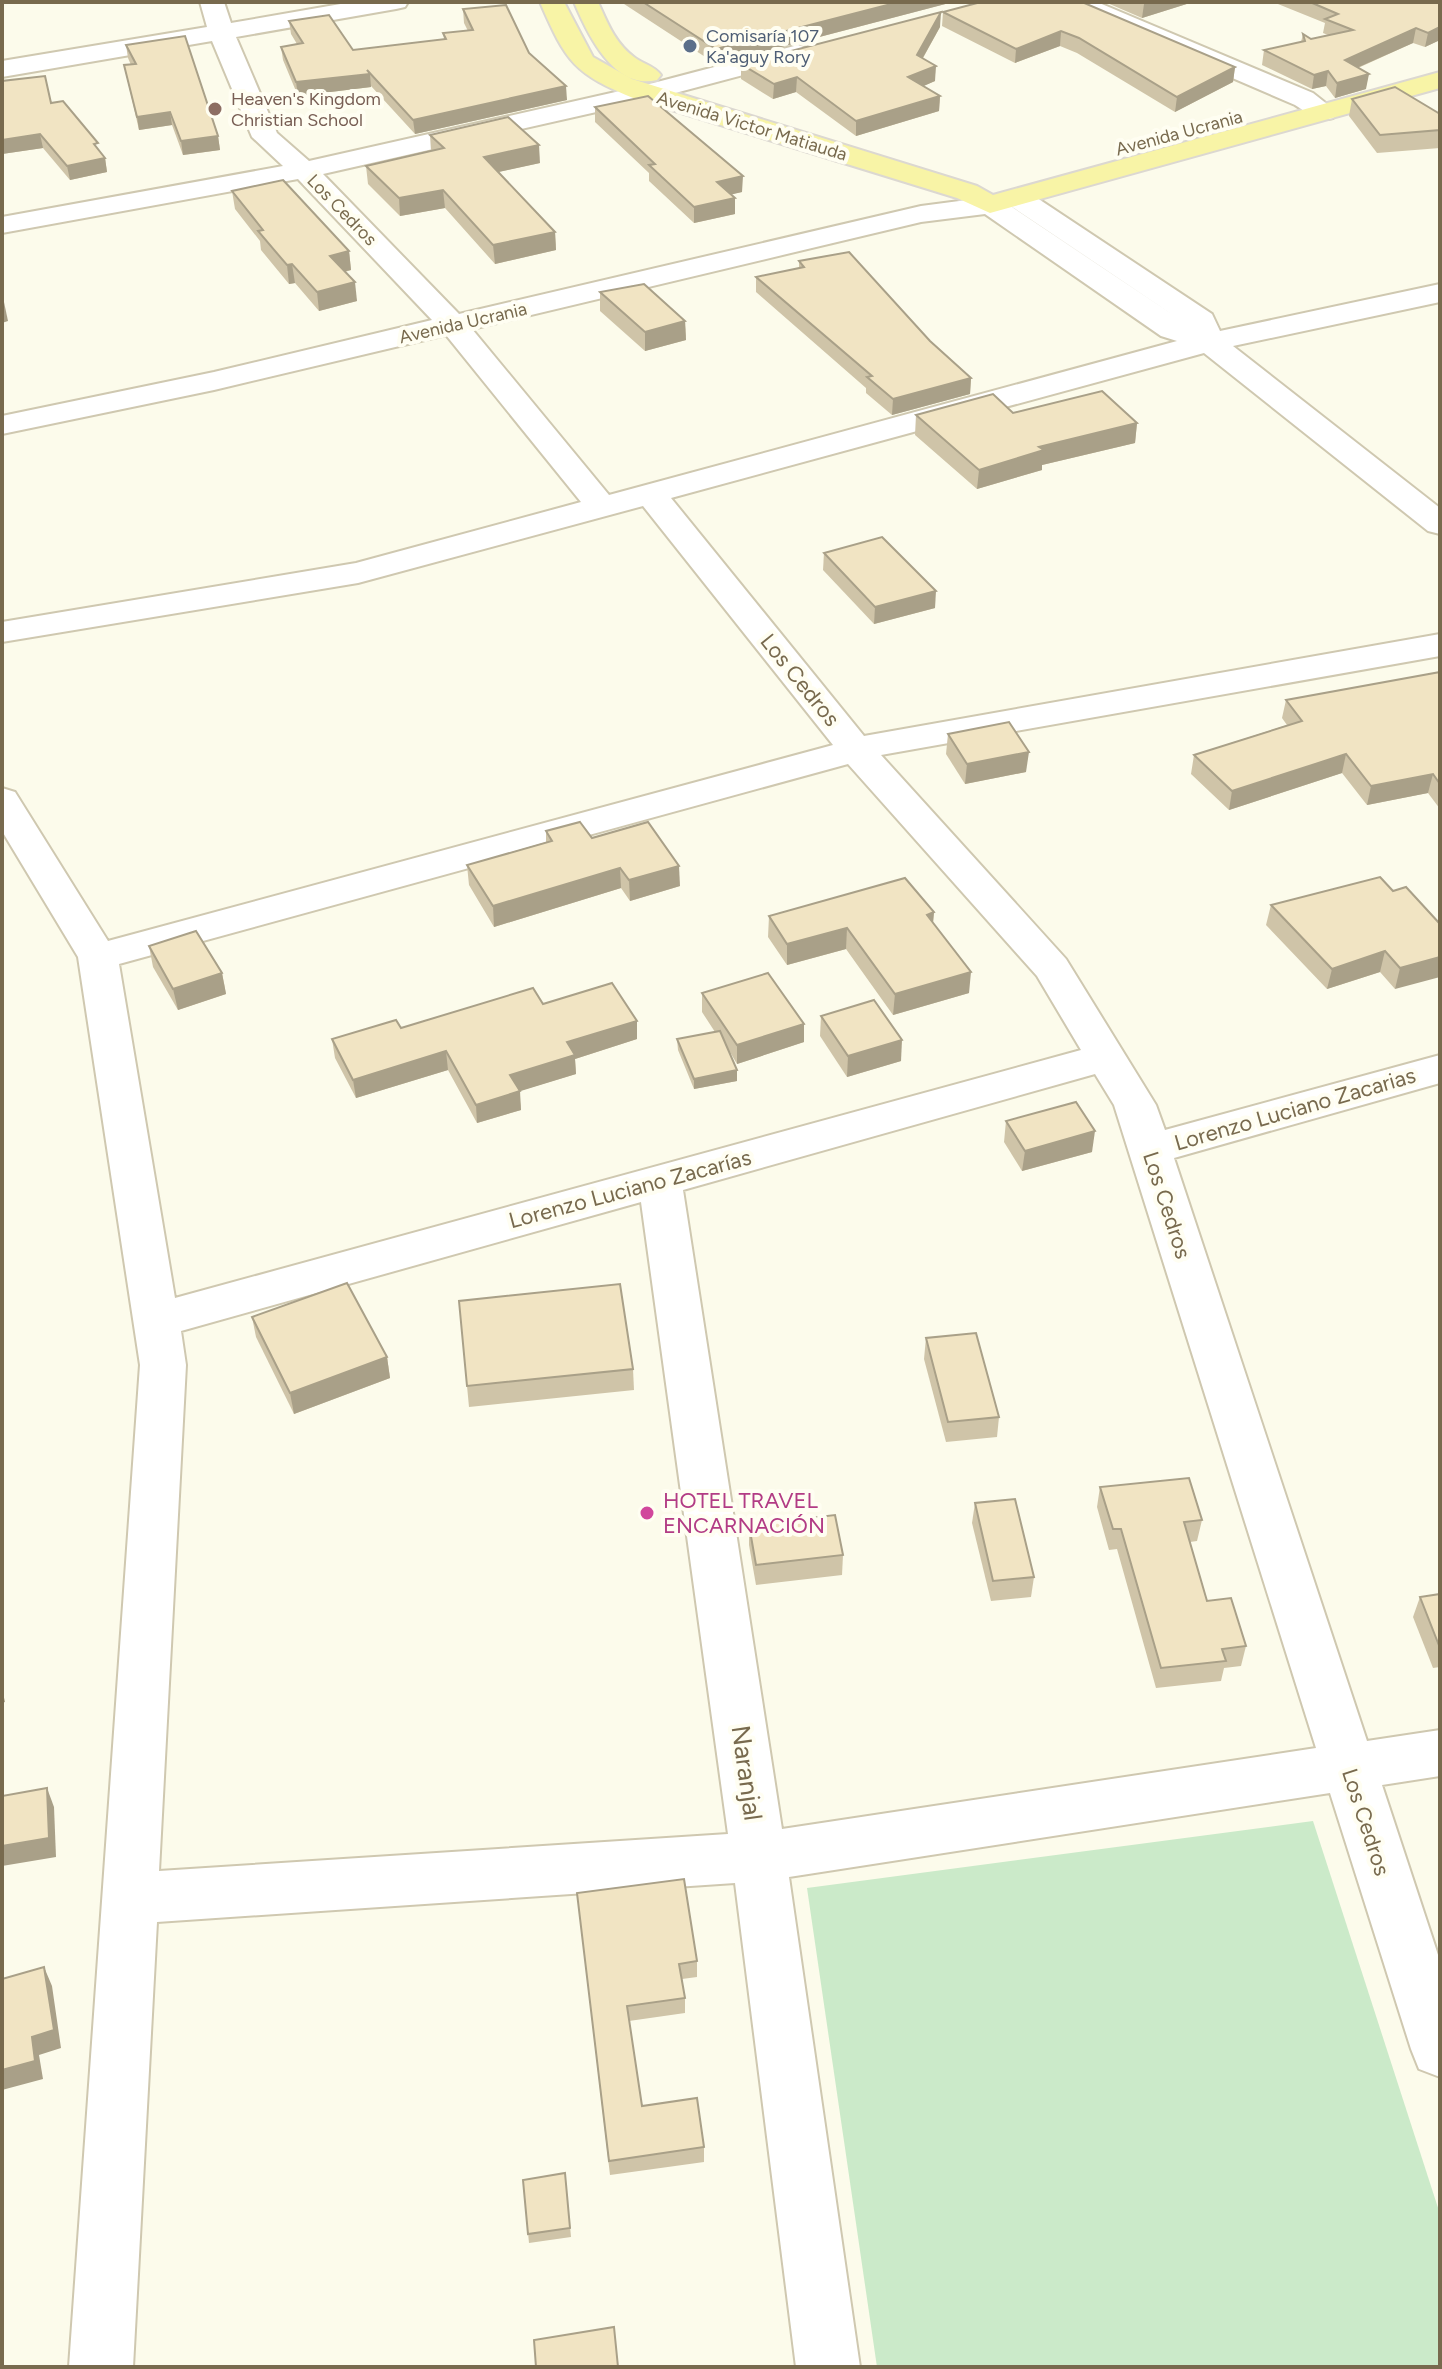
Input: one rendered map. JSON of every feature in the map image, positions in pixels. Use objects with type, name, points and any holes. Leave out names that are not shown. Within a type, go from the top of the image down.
[{"type":"main road","name":"Avenida Victor Matiauda","points":[[552,2],[573,50],[582,63],[599,76],[645,93],[992,195]]},
{"type":"main road","name":"Avenida Victor Matiauda","points":[[586,2],[602,40],[617,58],[674,85],[992,195]]},
{"type":"main road","name":"Avenida Ucrania","points":[[1314,106],[1440,62]]},
{"type":"main road","name":"Avenida Ucrania","points":[[992,195],[1314,106],[1440,80]]},
{"type":"street","name":"Los Cedros","points":[[212,2],[221,32],[265,137],[304,170],[453,325],[602,507]]},
{"type":"street","points":[[2,69],[396,2]]},
{"type":"street","points":[[1076,2],[1314,106]]},
{"type":"street","points":[[2,225],[304,170],[645,93],[826,46]]},
{"type":"street","points":[[992,195],[1201,320],[1209,342],[1440,524]]},
{"type":"street","name":"Avenida Ucrania","points":[[2,425],[214,381],[992,195]]},
{"type":"street","points":[[2,632],[358,573],[1209,342],[1440,293]]},
{"type":"street","name":"Los Cedros","points":[[651,494],[856,750],[1052,968],[1135,1105],[1440,2049]]},
{"type":"street","points":[[98,957],[856,750],[1440,645]]},
{"type":"street","points":[[2,800],[98,957],[163,1365],[101,2367]]},
{"type":"street","name":"Lorenzo Luciano Zacarías","points":[[155,1321],[1106,1057]]},
{"type":"street","name":"Lorenzo Luciano Zacarias","points":[[1149,1150],[1440,1069]]},
{"type":"street","name":"Naranjal","points":[[660,1181],[759,1857],[828,2367]]},
{"type":"street","points":[[129,1898],[759,1857],[1440,1753]]},
{"type":"green space","points":[[1313,1821],[1440,2214],[1440,2367],[877,2367],[807,1888]]},
{"type":"building","points":[[643,2],[899,2],[716,49]]},
{"type":"building","points":[[981,2],[1082,2],[1235,67],[1177,97],[1079,38],[1061,31],[1016,49],[943,12]]},
{"type":"building","points":[[1310,2],[1440,2],[1440,27],[1428,33],[1416,28],[1345,60],[1369,74],[1337,83],[1328,71],[1314,75],[1264,50],[1305,41],[1303,34],[1311,39],[1353,30],[1325,19],[1338,14]]},
{"type":"building","points":[[506,5],[529,53],[566,86],[413,120],[367,70],[370,74],[296,82],[281,47],[303,43],[289,21],[329,15],[353,50],[446,39],[443,33],[473,30],[463,9]]},
{"type":"building","points":[[941,12],[917,55],[936,66],[908,77],[940,96],[856,121],[797,77],[774,84],[741,64]]},
{"type":"building","points":[[185,36],[218,136],[181,141],[170,112],[137,117],[124,65],[136,64],[126,45]]},
{"type":"building","points":[[45,76],[51,103],[63,101],[98,143],[94,144],[105,158],[67,166],[40,134],[2,140],[2,81]]},
{"type":"building","points":[[1395,87],[1440,114],[1440,130],[1380,135],[1352,99]]},
{"type":"building","points":[[648,96],[743,176],[717,182],[735,198],[694,207],[649,165],[655,164],[595,107]]},
{"type":"building","points":[[508,117],[539,145],[484,157],[555,232],[493,245],[443,190],[399,198],[366,166],[444,148],[430,135]]},
{"type":"building","points":[[283,180],[349,251],[330,256],[355,282],[317,292],[292,264],[287,265],[258,231],[263,230],[232,191]]},
{"type":"building","points":[[849,252],[930,341],[971,378],[893,399],[867,377],[872,376],[756,277],[804,267],[799,261]]},
{"type":"building","points":[[644,284],[685,321],[645,332],[600,292]]},
{"type":"building","points":[[1102,391],[1137,423],[1039,447],[1044,450],[979,470],[916,415],[993,394],[1013,413]]},
{"type":"building","points":[[882,537],[936,591],[875,607],[824,553]]},
{"type":"building","points":[[1440,672],[1440,784],[1433,774],[1371,786],[1346,754],[1232,791],[1194,755],[1302,721],[1286,700]]},
{"type":"building","points":[[1009,722],[1029,752],[967,764],[948,734]]},
{"type":"building","points":[[580,822],[592,838],[648,822],[679,866],[629,880],[620,868],[493,906],[467,865],[552,841],[546,831]]},
{"type":"building","points":[[1380,877],[1393,891],[1406,887],[1440,924],[1440,957],[1400,968],[1385,951],[1332,969],[1271,905]]},
{"type":"building","points":[[905,878],[934,912],[927,915],[971,972],[895,994],[847,928],[787,944],[769,916]]},
{"type":"building","points":[[196,931],[222,973],[173,989],[149,946]]},
{"type":"building","points":[[768,973],[804,1024],[737,1045],[702,993]]},
{"type":"building","points":[[612,983],[637,1021],[567,1042],[575,1055],[510,1075],[520,1091],[476,1105],[446,1051],[353,1080],[332,1039],[396,1020],[401,1028],[533,988],[543,1004]]},
{"type":"building","points":[[874,1000],[902,1040],[848,1056],[821,1016]]},
{"type":"building","points":[[720,1031],[737,1070],[694,1079],[677,1039]]},
{"type":"building","points":[[1076,1102],[1095,1131],[1025,1151],[1006,1121]]},
{"type":"building","points":[[347,1283],[387,1357],[290,1393],[252,1317]]},
{"type":"building","points":[[620,1284],[633,1369],[467,1386],[459,1301]]},
{"type":"building","points":[[976,1333],[999,1417],[948,1422],[926,1338]]},
{"type":"building","points":[[1189,1478],[1202,1520],[1184,1522],[1207,1601],[1231,1598],[1246,1646],[1222,1649],[1226,1661],[1161,1668],[1121,1529],[1113,1529],[1100,1487]]},
{"type":"building","points":[[1015,1499],[1034,1577],[993,1581],[975,1503]]},
{"type":"building","points":[[835,1515],[843,1555],[756,1565],[749,1525]]},
{"type":"building","points":[[1440,1594],[1440,1648],[1420,1597]]},
{"type":"building","points":[[47,1788],[49,1838],[2,1846],[2,1796]]},
{"type":"building","points":[[684,1879],[697,1961],[679,1964],[685,1998],[627,2006],[642,2106],[697,2098],[704,2147],[609,2161],[577,1893]]},
{"type":"building","points":[[44,1967],[54,2030],[32,2037],[35,2061],[2,2070],[2,1979]]},
{"type":"building","points":[[565,2173],[570,2228],[528,2234],[523,2180]]},
{"type":"building","points":[[614,2327],[618,2367],[536,2367],[534,2340]]},
{"type":"place","name":"Comisaría 107 Ka'aguy Rory","points":[[690,46]]},
{"type":"place","name":"Heaven's Kingdom Christian School","points":[[215,109]]},
{"type":"place","name":"HOTEL TRAVEL ENCARNACIÓN","points":[[647,1513]]}]
